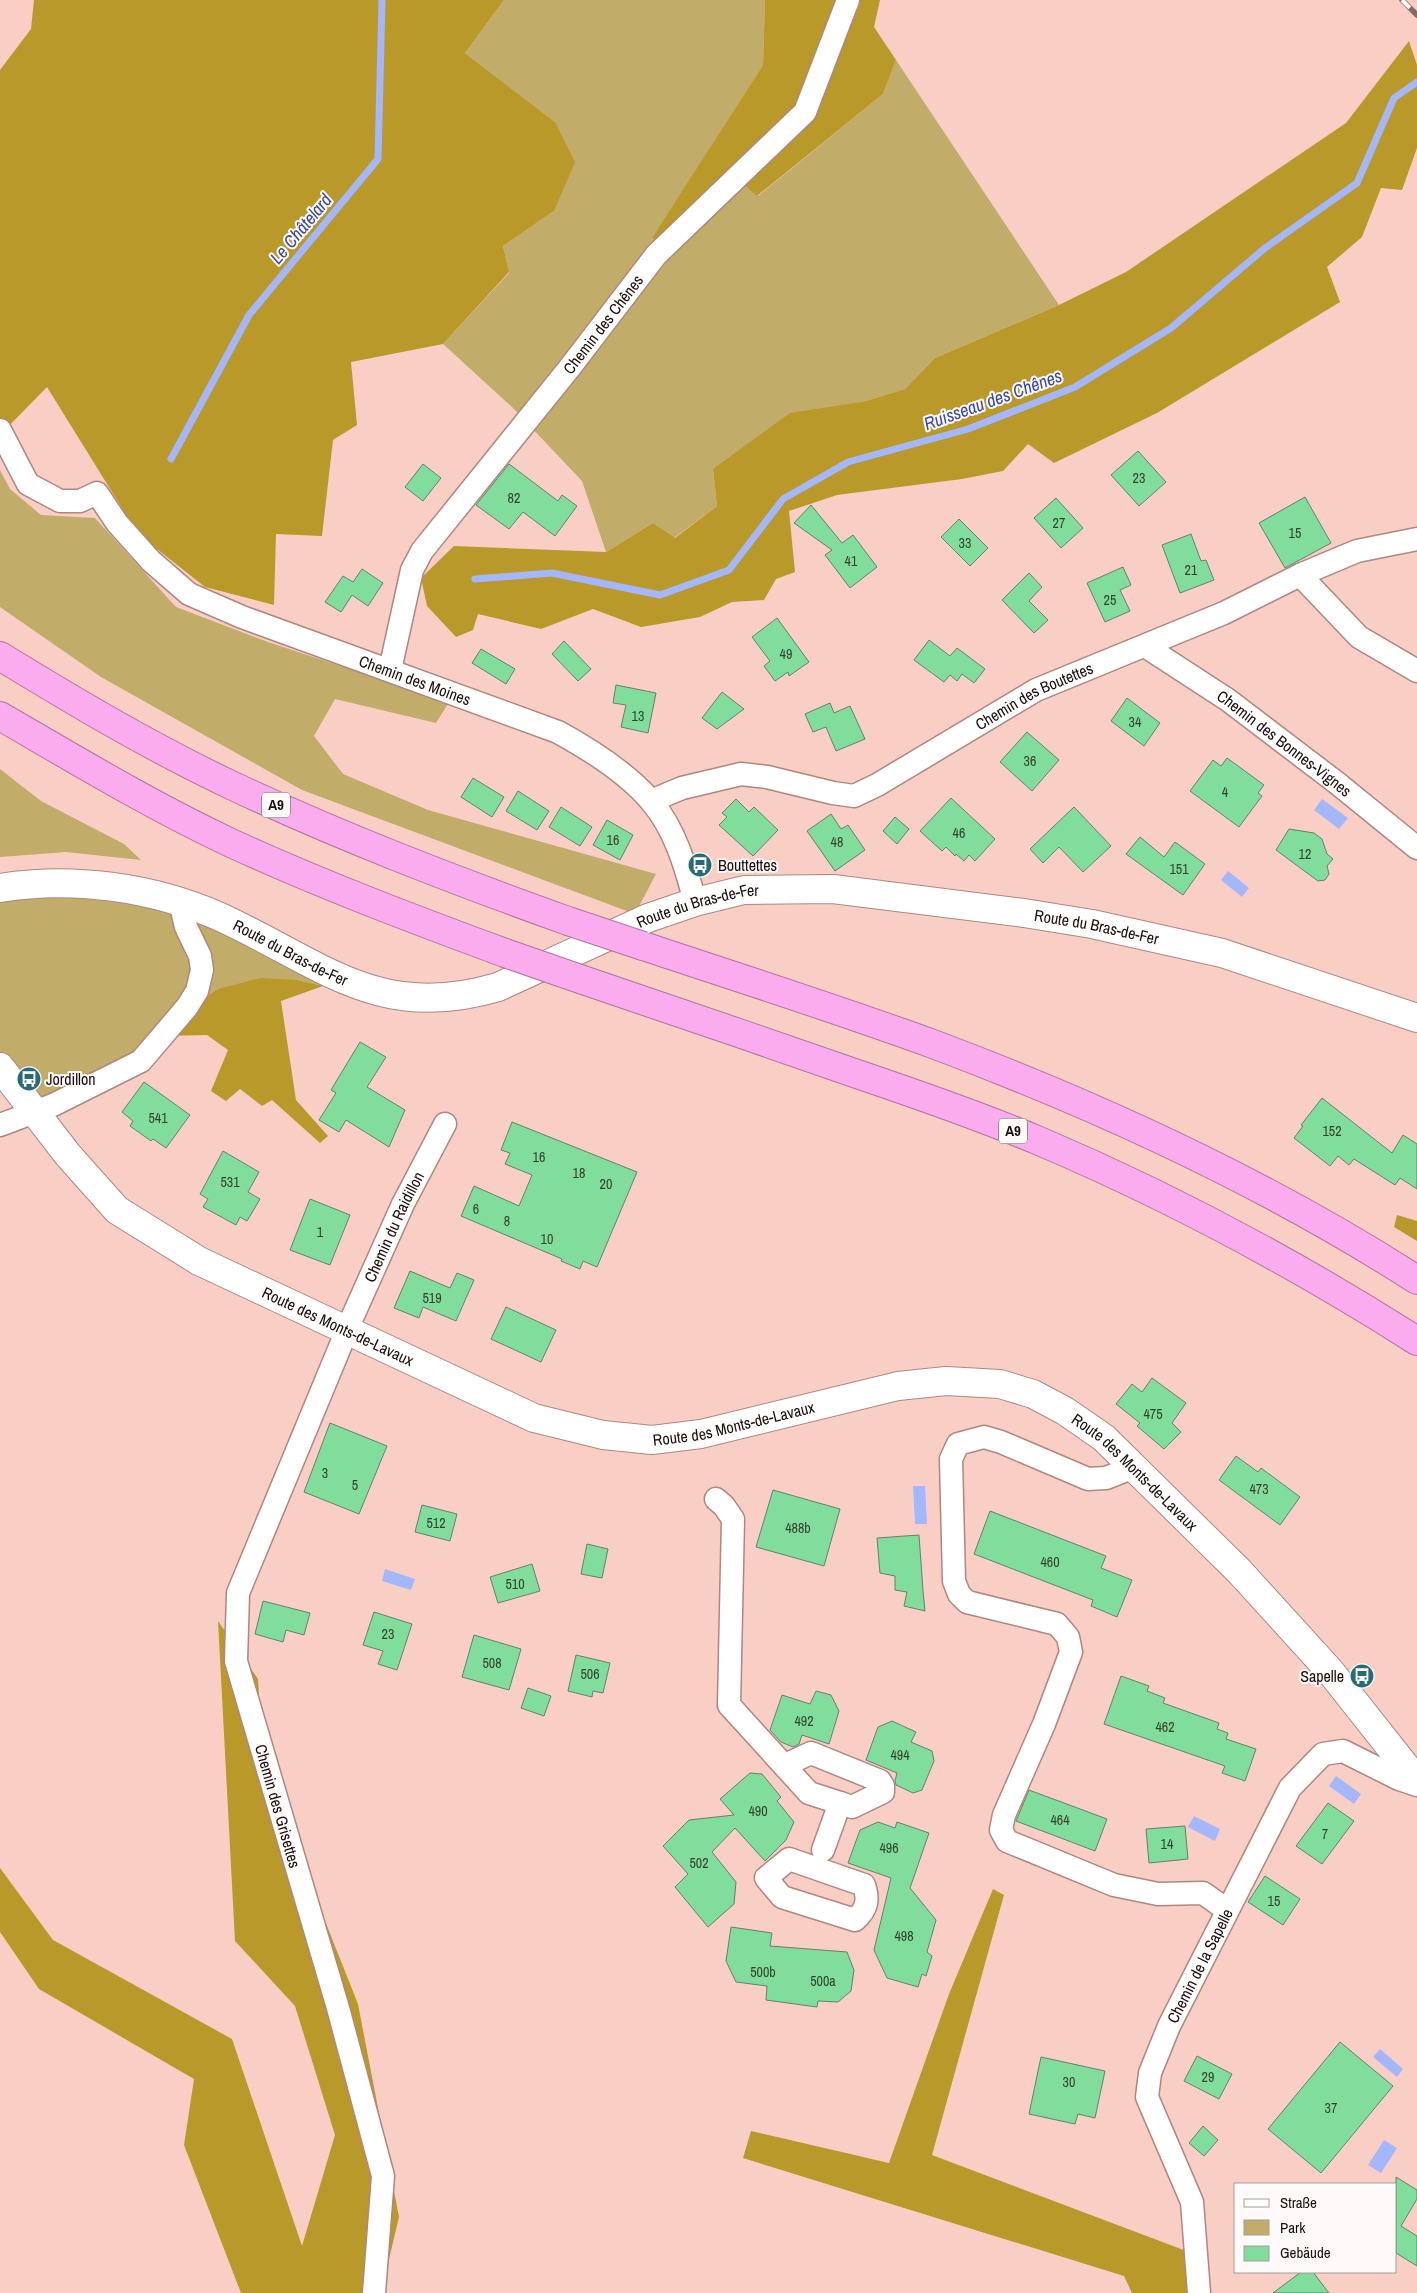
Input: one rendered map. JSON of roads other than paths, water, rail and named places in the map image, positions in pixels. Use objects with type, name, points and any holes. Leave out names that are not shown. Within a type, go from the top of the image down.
[{"type":"highway","points":[[0,645],[50,686]]},
{"type":"highway","name":"A9","points":[[0,656],[149,743],[230,785],[322,827],[453,879],[568,921],[933,1044],[1094,1110],[1239,1178],[1347,1237],[1417,1280]]},
{"type":"highway","name":"A9","points":[[0,716],[138,795],[230,843],[357,896],[505,953],[914,1093],[1035,1139],[1155,1193],[1232,1233],[1323,1283],[1417,1341]]},
{"type":"street","name":"Chemin des Chênes","points":[[390,670],[412,570],[422,551],[572,366],[656,255],[805,112],[848,0]]},
{"type":"street","name":"Chemin des Moines","points":[[0,430],[28,484],[60,501],[80,501],[97,493],[117,523],[151,560],[189,594],[242,617],[558,732],[580,744],[651,801],[674,838],[687,871],[695,902]]},
{"type":"street","name":"Chemin des Boutettes","points":[[651,801],[682,788],[741,774],[768,777],[833,794],[854,796],[877,785],[1036,690],[1224,613],[1300,575],[1357,550],[1417,539]]},
{"type":"street","points":[[1300,575],[1360,637],[1417,671]]},
{"type":"street","name":"Chemin des Bonnes-Vignes","points":[[1145,646],[1228,700],[1337,783],[1417,848]]},
{"type":"street","name":"Route du Bras-de-Fer","points":[[0,888],[45,884],[85,885],[127,890],[180,902],[218,916],[343,980],[389,994],[429,999],[472,995],[498,987],[648,918],[695,902],[744,890],[833,889],[959,904],[1082,922],[1222,953],[1417,1018]]},
{"type":"street","points":[[0,1125],[53,1105],[141,1061],[187,1007],[197,991],[202,970],[200,956],[186,926],[180,902]]},
{"type":"street","name":"Route des Monts-de-Lavaux","points":[[0,1067],[90,1181],[117,1210],[199,1261],[534,1418],[603,1435],[652,1440],[701,1434],[898,1386],[946,1381],[1000,1384],[1033,1394],[1065,1411],[1104,1438],[1240,1572],[1324,1664],[1417,1783]]},
{"type":"street","name":"Chemin du Raidillon","points":[[347,1332],[403,1204],[446,1124]]},
{"type":"street","name":"Chemin des Grisettes","points":[[347,1332],[238,1593],[236,1661],[338,2008],[383,2176],[374,2293]]},
{"type":"street","points":[[1134,1467],[1106,1478],[1088,1479],[1002,1442],[984,1437],[958,1444],[951,1459],[954,1581],[959,1594],[967,1602],[1057,1624],[1068,1638],[1071,1652],[1044,1724],[1004,1816],[1001,1830],[1007,1841],[1114,1886],[1158,1894],[1203,1894],[1228,1910]]},
{"type":"street","points":[[716,1499],[724,1506],[733,1519],[729,1705],[809,1793],[852,1807],[883,1792],[883,1786],[880,1781],[811,1753],[785,1765]]},
{"type":"street","name":"Chemin de la Sapelle","points":[[1199,2293],[1192,2202],[1147,2098],[1150,2073],[1168,2026],[1290,1788],[1324,1754],[1343,1751],[1399,1779],[1417,1783]]},
{"type":"street","points":[[823,1850],[840,1803]]},
{"type":"street","points":[[789,1859],[864,1885],[868,1896],[864,1912],[855,1920],[782,1897],[766,1878],[804,1845],[836,1855],[830,1873]]},
{"type":"water","points":[[1322,799],[1348,818],[1339,829],[1314,810]]},
{"type":"water","points":[[1228,871],[1249,888],[1242,897],[1221,880]]},
{"type":"water","points":[[913,1486],[925,1486],[927,1524],[915,1524]]},
{"type":"water","points":[[385,1569],[415,1579],[411,1590],[382,1581]]},
{"type":"water","points":[[1336,1776],[1361,1794],[1354,1804],[1329,1786]]},
{"type":"water","points":[[1194,1816],[1220,1829],[1215,1841],[1188,1827]]},
{"type":"water","points":[[1380,2049],[1403,2069],[1397,2077],[1373,2057]]},
{"type":"water","points":[[1384,2140],[1397,2148],[1381,2173],[1368,2165]]},
{"type":"waterway","name":"Le Châtelard","points":[[171,459],[249,315],[378,159],[382,0]]},
{"type":"waterway","name":"Ruisseau des Chênes","points":[[475,579],[552,573],[660,595],[729,570],[783,499],[848,462],[968,429],[1075,387],[1171,328],[1265,248],[1357,183],[1394,98],[1417,82]]},
{"type":"railway","points":[[1402,0],[1417,15]]},
{"type":"place","name":"Bouttettes","points":[[700,865]]},
{"type":"place","name":"Jordillon","points":[[29,1079]]},
{"type":"place","name":"Sapelle","points":[[1362,1676]]}]
